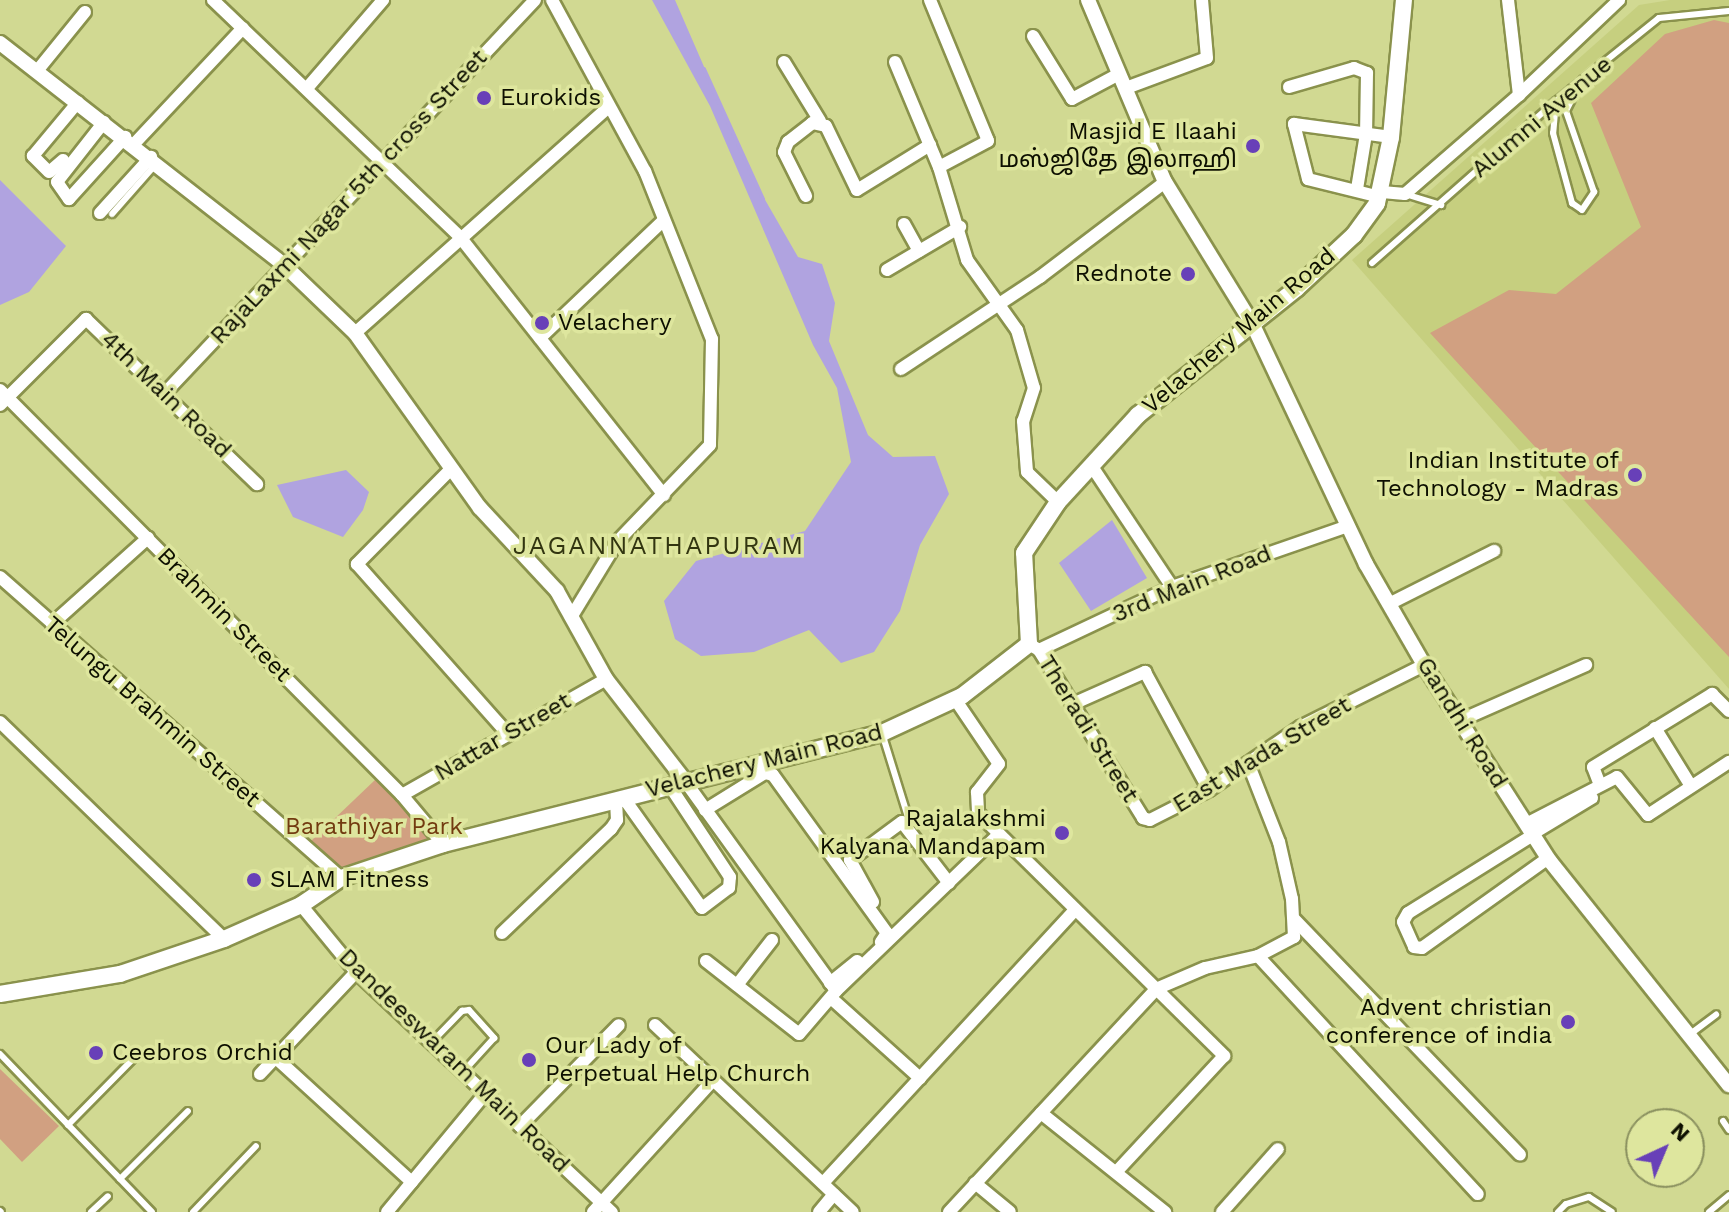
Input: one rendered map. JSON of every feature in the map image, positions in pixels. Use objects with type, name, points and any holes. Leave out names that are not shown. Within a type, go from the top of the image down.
[{"type":"main road","name":"Velachery Main Road","points":[[0,994],[120,974],[224,939],[301,905],[341,878],[443,844],[882,733],[955,699],[1034,647],[1024,553],[1058,502],[1138,415],[1253,325],[1354,235],[1381,194],[1391,137],[1404,0]]},
{"type":"street","points":[[213,0],[308,87],[460,237],[664,495]]},
{"type":"street","points":[[308,87],[383,0]]},
{"type":"street","name":"RajaLaxmi Nagar 5th cross Street","points":[[164,394],[283,264],[535,0]]},
{"type":"street","points":[[552,0],[645,171],[712,339],[710,445],[617,542],[573,614]]},
{"type":"street","points":[[930,0],[988,141],[939,167]]},
{"type":"street","name":"Gandhi Road","points":[[1088,0],[1165,182],[1253,325],[1348,526],[1424,665],[1548,858],[1729,1085]]},
{"type":"street","points":[[1126,88],[1207,58],[1202,0]]},
{"type":"street","points":[[1508,0],[1519,95]]},
{"type":"street","points":[[1391,137],[1294,124],[1308,179],[1381,194],[1405,194],[1519,95],[1619,0]]},
{"type":"street","points":[[37,71],[85,12]]},
{"type":"street","points":[[101,120],[57,182],[69,199],[243,28]]},
{"type":"street","points":[[1033,36],[1072,99],[1119,74]]},
{"type":"street","points":[[0,43],[154,160],[283,264],[355,333],[451,469],[573,614],[606,679],[677,783],[730,877],[729,888],[702,908],[620,798]]},
{"type":"street","points":[[784,62],[857,190],[930,145]]},
{"type":"street","points":[[895,62],[939,167],[960,227],[967,260],[1017,330],[1034,388],[1023,421],[1027,472],[1058,502]]},
{"type":"street","points":[[1289,87],[1354,68],[1364,70],[1370,79],[1366,134],[1357,189]]},
{"type":"street","points":[[78,102],[33,156],[49,172],[101,120]]},
{"type":"street","points":[[355,333],[609,107]]},
{"type":"street","points":[[806,196],[785,145],[820,121]]},
{"type":"street","points":[[106,213],[154,160]]},
{"type":"street","points":[[901,369],[999,305],[1165,182]]},
{"type":"street","points":[[540,338],[663,221]]},
{"type":"street","points":[[904,224],[919,251]]},
{"type":"street","points":[[887,270],[960,227]]},
{"type":"street","name":"4th Main Road","points":[[2,398],[84,318],[257,484]]},
{"type":"street","name":"Brahmin Street","points":[[2,398],[148,538],[402,795],[443,844]]},
{"type":"street","points":[[1091,465],[1172,587]]},
{"type":"street","points":[[451,469],[357,564],[507,733]]},
{"type":"street","name":"3rd Main Road","points":[[1034,647],[1172,587],[1348,526]]},
{"type":"street","points":[[52,624],[148,538]]},
{"type":"street","points":[[1389,604],[1494,551]]},
{"type":"street","name":"Telungu Brahmin Street","points":[[0,577],[341,878]]},
{"type":"street","name":"Theradi Street","points":[[1034,647],[1075,703],[1143,818]]},
{"type":"street","name":"East Mada Street","points":[[1143,818],[1153,819],[1209,790],[1300,727],[1424,665]]},
{"type":"street","points":[[1459,721],[1586,665]]},
{"type":"street","points":[[1075,703],[1136,673],[1149,675],[1209,790]]},
{"type":"street","name":"Nattar Street","points":[[402,795],[606,679]]},
{"type":"street","points":[[1600,785],[1592,769],[1714,693],[1729,711]]},
{"type":"street","points":[[955,699],[999,764],[977,792],[978,813],[1224,1058],[1117,1171]]},
{"type":"street","points":[[0,722],[224,939]]},
{"type":"street","points":[[1655,728],[1691,786]]},
{"type":"street","points":[[1548,858],[1422,948],[1414,947],[1403,922],[1408,913],[1600,785],[1621,779],[1648,815],[1729,762]]},
{"type":"street","points":[[949,1212],[1156,989],[1205,968],[1258,956],[1294,937],[1295,920],[1279,842],[1248,763]]},
{"type":"street","points":[[705,810],[765,773],[773,775],[878,921],[886,937],[832,990],[799,1034],[706,961]]},
{"type":"street","points":[[677,783],[705,810],[832,990],[920,1078]]},
{"type":"street","points":[[502,933],[611,829],[617,820],[620,798]]},
{"type":"street","points":[[1530,831],[1592,798]]},
{"type":"street","points":[[894,935],[849,863],[852,857],[902,822],[949,883]]},
{"type":"street","points":[[832,990],[999,834]]},
{"type":"street","name":"Dandeeswaram Main Road","points":[[301,905],[356,972],[520,1126],[597,1207],[612,1212]]},
{"type":"street","points":[[823,1183],[1075,910]]},
{"type":"street","points":[[1295,920],[1520,1155]]},
{"type":"street","points":[[737,985],[772,940]]},
{"type":"street","points":[[1258,956],[1478,1194]]},
{"type":"street","points":[[260,1074],[356,972]]},
{"type":"street","points":[[520,1126],[619,1025]]},
{"type":"street","points":[[655,1025],[853,1212]]},
{"type":"street","points":[[276,1058],[412,1182]]},
{"type":"street","points":[[597,1207],[713,1080]]},
{"type":"street","points":[[387,1212],[485,1094]]},
{"type":"street","points":[[1041,1113],[1165,1212]]},
{"type":"street","points":[[1222,1212],[1278,1149]]},
{"type":"street","points":[[975,1183],[1010,1212]]},
{"type":"street","points":[[819,1212],[834,1194]]},
{"type":"lane","name":"Alumni Avenue","points":[[1372,263],[1556,101],[1578,87],[1659,18],[1729,11]]},
{"type":"lane","points":[[1556,101],[1553,133],[1572,203],[1582,210],[1594,192],[1566,111],[1578,87]]},
{"type":"lane","points":[[1405,194],[1441,205]]},
{"type":"lane","points":[[882,733],[908,817]]},
{"type":"lane","points":[[431,1043],[462,1011],[469,1010],[494,1038],[463,1073]]},
{"type":"lane","points":[[1689,1035],[1716,1015]]},
{"type":"lane","points":[[0,1054],[152,1212]]},
{"type":"lane","points":[[68,1125],[137,1055]]},
{"type":"lane","points":[[120,1179],[188,1111]]},
{"type":"lane","points":[[1723,1121],[1729,1130]]},
{"type":"lane","points":[[193,1212],[256,1146]]},
{"type":"lane","points":[[1709,1212],[1729,1195]]},
{"type":"lane","points":[[91,1212],[108,1196]]},
{"type":"lane","points":[[1558,1212],[1566,1204],[1589,1197],[1612,1212]]},
{"type":"shaded area","points":[[652,0],[675,0],[752,177],[798,257],[822,264],[835,303],[829,341],[868,435],[893,457],[935,456],[949,494],[920,545],[900,611],[874,652],[841,663],[809,630],[754,652],[701,656],[675,639],[664,601],[696,561],[805,531],[851,462],[837,388],[813,345],[710,106]]},
{"type":"shaded area","name":"Indian Institute of Technology - Madras","points":[[1670,0],[1729,0],[1729,689],[1352,260],[1639,5]]},
{"type":"shaded area","points":[[0,180],[66,246],[29,292],[0,305]]},
{"type":"shaded area","points":[[346,470],[369,492],[363,510],[343,537],[293,517],[277,485]]},
{"type":"shaded area","points":[[1112,520],[1147,578],[1091,611],[1059,563]]},
{"type":"green space","name":"Indian Institute of Technology - Madras","points":[[1714,20],[1729,23],[1729,657],[1430,333],[1509,290],[1556,294],[1641,227],[1591,103],[1665,34]]},
{"type":"green space","name":"Barathiyar Park","points":[[376,779],[434,842],[344,872],[311,841]]},
{"type":"green space","points":[[0,1069],[59,1126],[22,1162],[0,1139]]},
{"type":"waterway","points":[[704,69],[763,199]]},
{"type":"place","name":"Eurokids","points":[[484,98]]},
{"type":"place","name":"Masjid E Ilaahi மஸ்ஜிதே இலாஹி","points":[[1253,146]]},
{"type":"place","name":"Rednote","points":[[1188,274]]},
{"type":"place","name":"Velachery","points":[[542,323]]},
{"type":"place","name":"Indian Institute of Technology - Madras","points":[[1635,475]]},
{"type":"place","name":"Rajalakshmi Kalyana Mandapam","points":[[1062,833]]},
{"type":"place","name":"SLAM Fitness","points":[[254,880]]},
{"type":"place","name":"Advent christian conference of india","points":[[1568,1022]]},
{"type":"place","name":"Ceebros Orchid","points":[[96,1053]]},
{"type":"place","name":"Our Lady of Perpetual Help Church","points":[[529,1060]]},
{"type":"district","name":"JAGANNATHAPURAM","points":[[659,546]]}]
